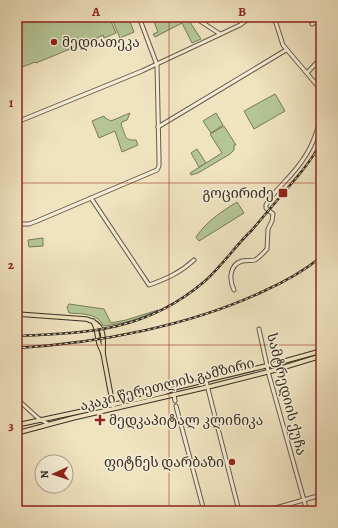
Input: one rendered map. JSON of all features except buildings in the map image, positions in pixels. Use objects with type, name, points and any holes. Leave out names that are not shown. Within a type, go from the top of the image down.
[{"type":"main road","points":[[17,314],[86,319],[97,323],[101,328],[104,343],[103,353],[114,409]]},
{"type":"main road","name":"აკაკი წერეთლის გამზირი","points":[[17,425],[139,399],[321,350]]},
{"type":"main road","name":"აკაკი წერეთლის გამზირი","points":[[17,433],[48,424],[207,387],[321,356]]},
{"type":"street","points":[[17,224],[29,224],[157,170],[159,162],[157,65],[139,17]]},
{"type":"street","points":[[194,17],[220,34]]},
{"type":"street","points":[[17,122],[157,65],[240,25],[251,17]]},
{"type":"street","points":[[274,17],[286,50],[321,90]]},
{"type":"street","points":[[312,24],[321,19]]},
{"type":"street","points":[[158,127],[286,50]]},
{"type":"street","points":[[306,73],[321,58]]},
{"type":"street","points":[[234,290],[230,283],[231,270],[239,262],[255,260],[267,249],[268,229],[272,221],[273,214],[266,208],[266,205],[297,168],[311,148],[317,133],[321,116]]},
{"type":"street","points":[[91,198],[149,285],[185,269],[194,260]]},
{"type":"street","name":"სამტრედიის ქუჩა","points":[[259,329],[268,371],[307,511]]},
{"type":"street","points":[[206,381],[239,511]]},
{"type":"street","points":[[174,395],[175,401]]},
{"type":"street","points":[[17,398],[48,424]]},
{"type":"street","points":[[176,406],[204,511]]},
{"type":"street","points":[[265,511],[321,495]]},
{"type":"street","points":[[307,511],[321,507]]},
{"type":"green space","points":[[17,17],[109,17],[116,33],[104,38],[103,35],[95,39],[95,41],[83,46],[82,44],[36,63],[35,62],[17,69]]},
{"type":"green space","points":[[117,17],[128,17],[134,32],[120,38],[112,19]]},
{"type":"green space","points":[[165,17],[189,17],[188,19],[201,39],[192,43],[182,23],[155,37],[153,34],[158,32],[154,22]]},
{"type":"green space","points":[[275,94],[285,111],[254,129],[244,111]]},
{"type":"green space","points":[[130,113],[127,120],[122,122],[121,125],[127,138],[136,140],[138,145],[122,152],[115,131],[99,138],[92,121],[104,116],[111,121]]},
{"type":"green space","points":[[216,113],[223,125],[211,133],[203,121]]},
{"type":"green space","points":[[224,126],[236,145],[234,145],[234,150],[230,154],[198,173],[191,175],[190,173],[222,153],[210,134]]},
{"type":"green space","points":[[197,149],[206,163],[199,167],[191,153]]},
{"type":"green space","points":[[237,202],[244,213],[199,241],[196,237],[205,226],[220,213]]},
{"type":"green space","points":[[43,238],[43,246],[29,247],[28,240]]},
{"type":"green space","points":[[69,304],[104,309],[111,323],[158,310],[131,321],[103,326],[101,322],[93,316],[69,313],[67,307]]},
{"type":"railway","points":[[17,336],[69,333],[116,326],[139,320],[183,298],[205,281],[252,230],[305,167],[321,142]]},
{"type":"railway","points":[[17,348],[48,346],[111,337],[143,331],[206,314],[279,284],[301,272],[321,257]]},
{"type":"place","name":"მედიათეკა","points":[[54,42]]},
{"type":"place","name":"გოცირიძე","points":[[283,193]]},
{"type":"place","name":"მედკაპიტალ კლინიკა","points":[[100,420]]},
{"type":"place","name":"ფიტნეს დარბაზი","points":[[232,462]]}]
